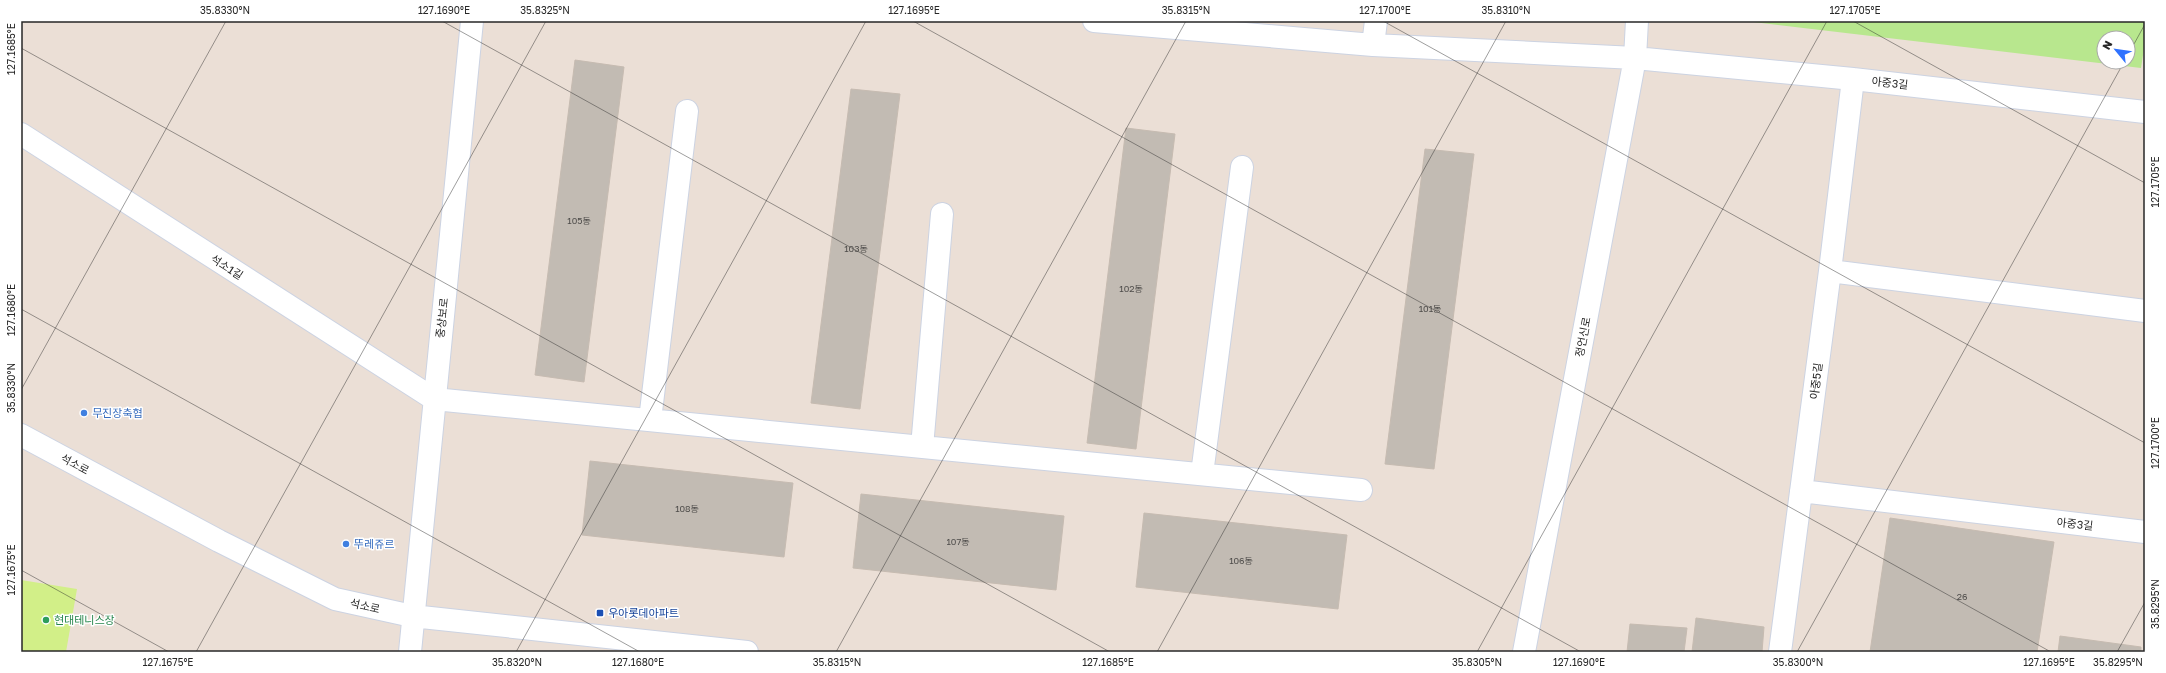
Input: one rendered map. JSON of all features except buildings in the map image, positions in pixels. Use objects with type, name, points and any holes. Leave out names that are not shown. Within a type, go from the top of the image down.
[{"type":"street","name":"중상보로","points":[[410,652],[412,616],[472,21]]},
{"type":"street","name":"아중3길","points":[[1094,21],[1185,25],[1373,45],[1635,58],[1853,79],[2145,112]]},
{"type":"street","points":[[1373,45],[1376,21]]},
{"type":"street","name":"정언신로","points":[[1524,652],[1635,58],[1637,21]]},
{"type":"street","name":"아중5길","points":[[1780,652],[1830,271],[1853,79]]},
{"type":"street","points":[[650,420],[687,111]]},
{"type":"street","name":"석소1길","points":[[21,134],[434,399]]},
{"type":"street","points":[[1202,474],[1242,166]]},
{"type":"street","points":[[922,447],[942,214]]},
{"type":"street","points":[[1830,271],[2145,311]]},
{"type":"street","points":[[434,399],[1361,490]]},
{"type":"street","name":"석소로","points":[[21,435],[219,541],[335,599],[412,616],[747,652]]},
{"type":"street","name":"아중3길","points":[[1801,491],[2005,517],[2145,532]]},
{"type":"green space","points":[[1745,21],[2145,21],[2145,42],[2141,68],[2136,67],[2136,30],[2096,30],[2096,63]]},
{"type":"green space","name":"현대테니스장","points":[[21,580],[77,589],[66,652],[21,652]]},
{"type":"place","name":"무진장축협","points":[[84,413]]},
{"type":"place","name":"뚜레쥬르","points":[[346,544]]},
{"type":"place","name":"우아롯데아파트","points":[[600,613]]},
{"type":"place","name":"현대테니스장","points":[[46,620]]}]
